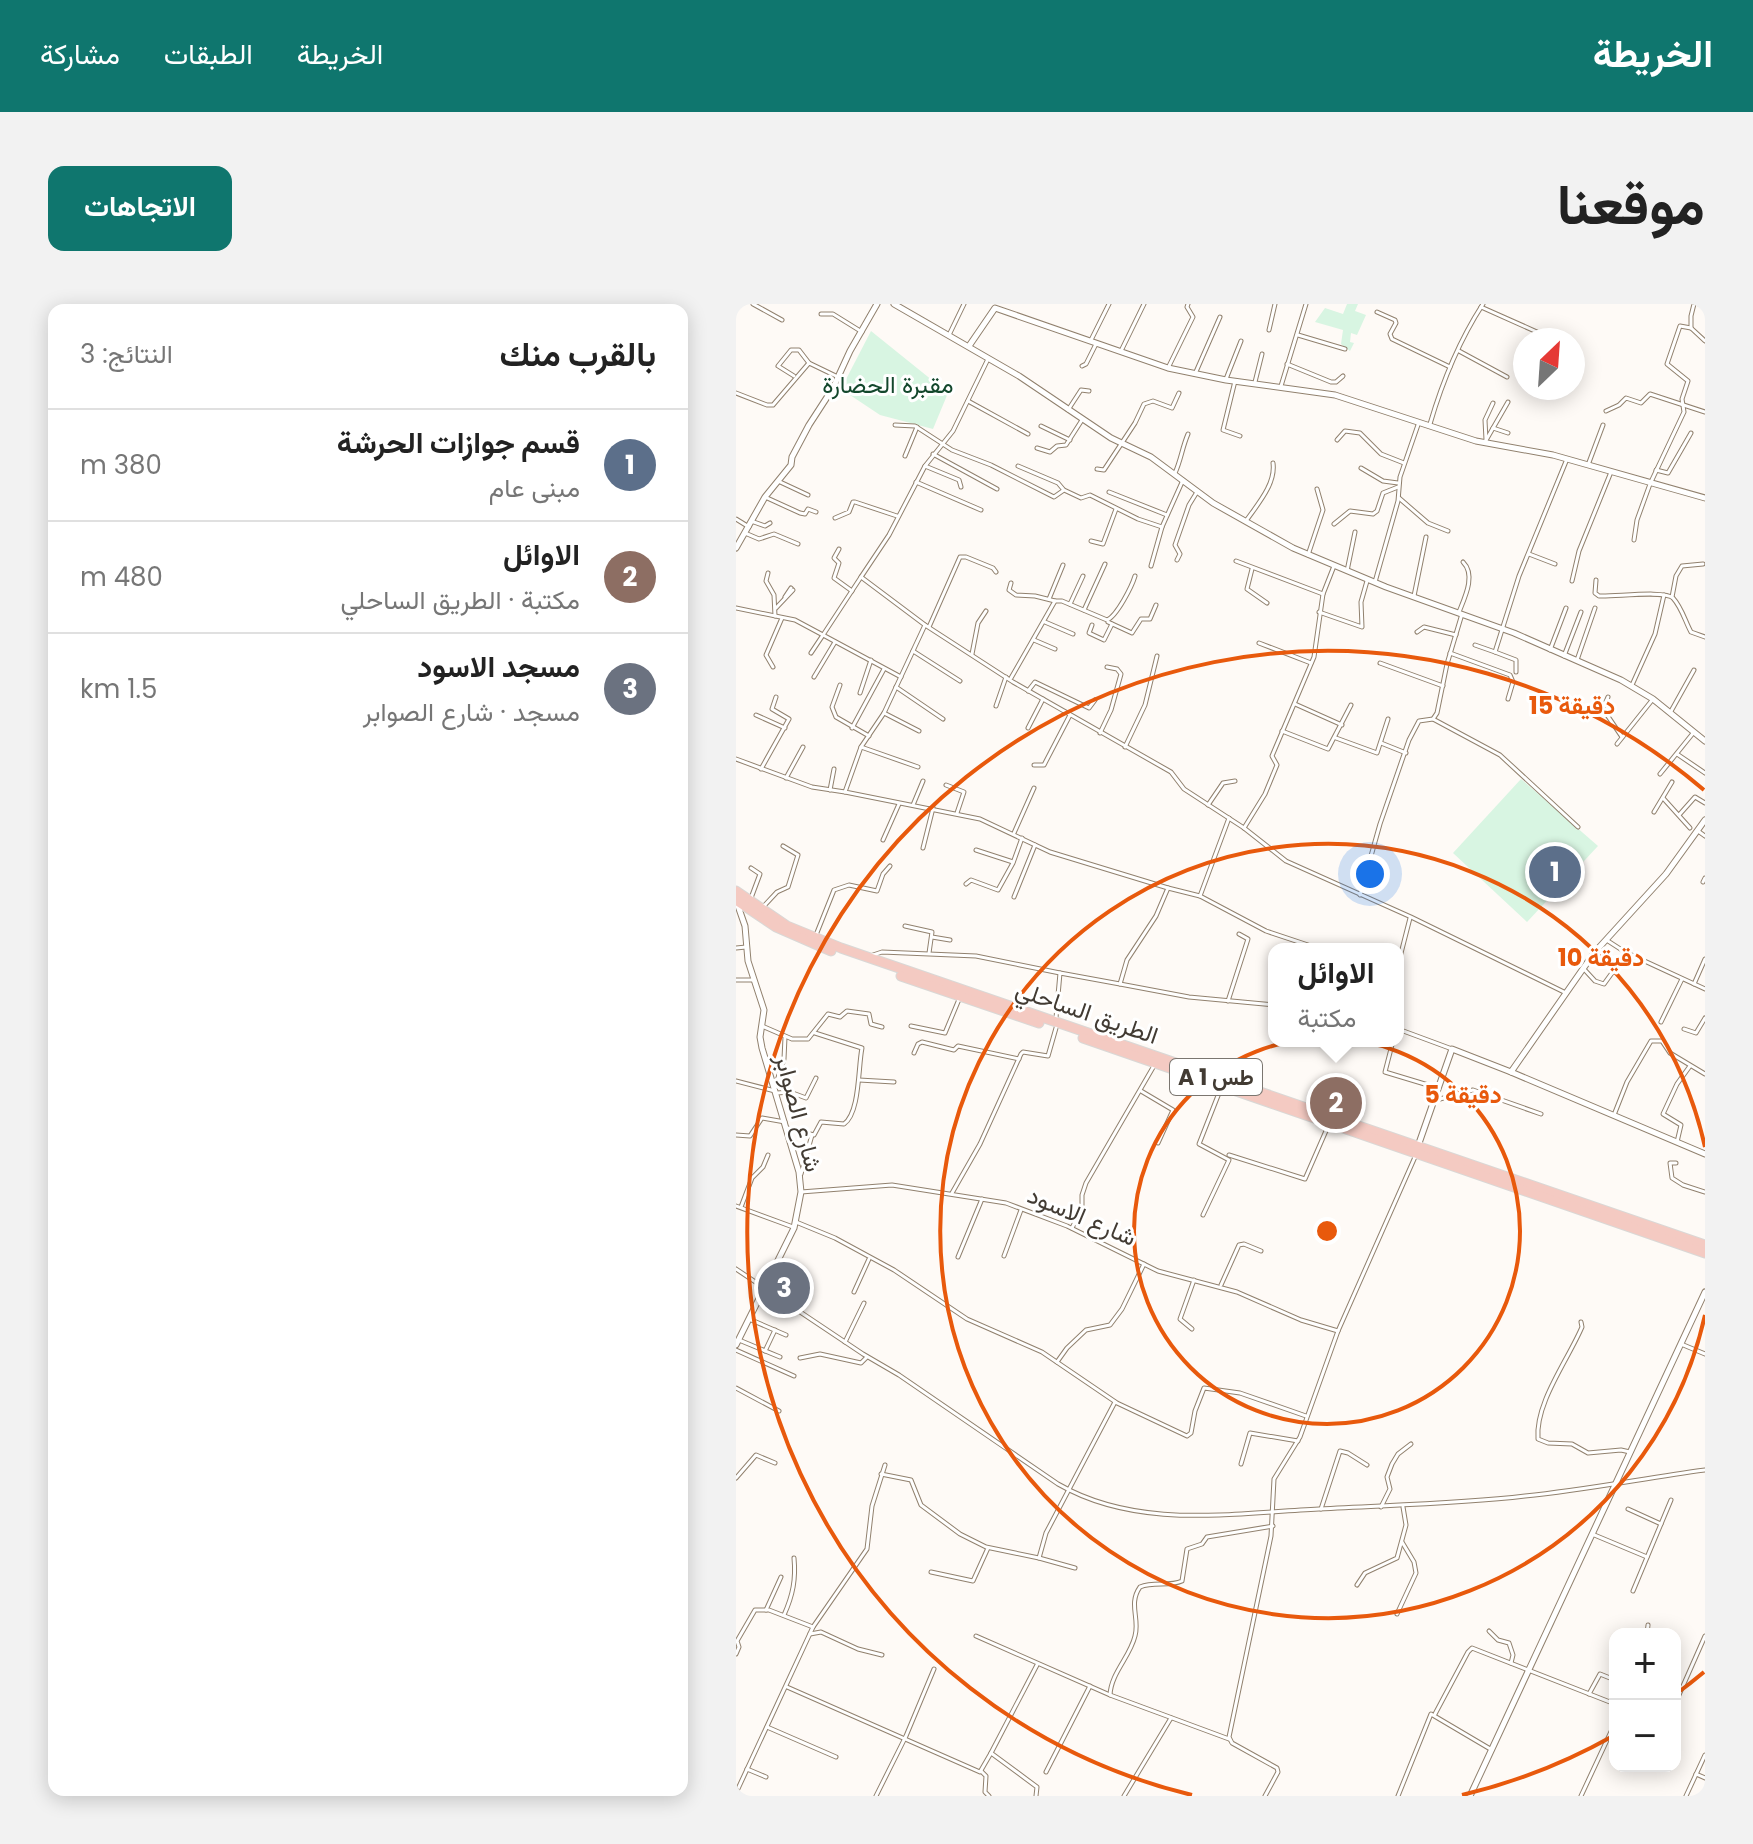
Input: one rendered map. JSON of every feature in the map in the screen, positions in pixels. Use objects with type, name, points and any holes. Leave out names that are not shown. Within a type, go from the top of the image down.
[{"type":"highway","name":"الطريق الساحلي","points":[[736,891],[776,927],[818,946],[1056,1025],[1705,1253]]},
{"type":"highway","name":"الطريق الساحلي","points":[[736,901],[815,938],[960,997],[1056,1025],[1155,1064],[1222,1087],[1243,1090],[1330,1124],[1705,1245]]},
{"type":"street","points":[[753,304],[782,320]]},
{"type":"street","points":[[736,548],[765,497],[791,465],[809,425],[839,378],[850,351],[877,304]]},
{"type":"street","points":[[894,304],[988,358],[1082,420],[1151,457],[1197,492],[1308,555],[1503,629],[1632,685],[1705,741]]},
{"type":"street","points":[[909,312],[913,304]]},
{"type":"street","points":[[949,335],[964,304]]},
{"type":"street","points":[[1082,366],[1086,364],[1109,304]]},
{"type":"street","points":[[1120,353],[1144,304]]},
{"type":"street","points":[[1168,368],[1193,317],[1188,304]]},
{"type":"street","points":[[1269,330],[1275,304]]},
{"type":"street","points":[[1281,386],[1306,304]]},
{"type":"street","points":[[1691,328],[1698,304]]},
{"type":"street","points":[[968,346],[997,306],[1168,368],[1226,380],[1335,395],[1485,441],[1567,459],[1705,498]]},
{"type":"street","points":[[1430,425],[1450,367],[1482,306],[1529,328]]},
{"type":"street","points":[[1377,312],[1395,320],[1390,334],[1393,340],[1431,355],[1450,367]]},
{"type":"street","points":[[821,314],[833,314],[862,332]]},
{"type":"street","points":[[1195,374],[1220,317]]},
{"type":"street","points":[[1634,540],[1637,520],[1650,484],[1683,415],[1682,399],[1688,381],[1667,364],[1680,326],[1691,328],[1705,341]]},
{"type":"street","points":[[1298,335],[1345,349]]},
{"type":"street","points":[[1226,380],[1241,341]]},
{"type":"street","points":[[795,377],[778,366],[791,350],[799,350],[809,363],[839,378]]},
{"type":"street","points":[[1459,351],[1507,377]]},
{"type":"street","points":[[1255,382],[1262,354]]},
{"type":"street","points":[[811,653],[889,535],[925,466],[950,437],[988,358]]},
{"type":"street","points":[[736,393],[771,406],[809,363]]},
{"type":"street","points":[[1287,364],[1331,382],[1343,376]]},
{"type":"street","points":[[1235,381],[1223,428],[1240,436]]},
{"type":"street","points":[[1068,410],[1081,390],[1089,391]]},
{"type":"street","points":[[1097,469],[1104,471],[1145,403],[1153,401],[1172,408],[1179,393]]},
{"type":"street","points":[[1606,411],[1626,398],[1641,403],[1650,394],[1705,412]]},
{"type":"street","points":[[968,401],[1028,434]]},
{"type":"street","points":[[1485,441],[1508,402]]},
{"type":"street","points":[[1485,441],[1485,420],[1493,403]]},
{"type":"street","points":[[1037,448],[1050,452],[1057,446],[1066,445],[1082,420]]},
{"type":"street","points":[[1319,612],[1362,627],[1361,602],[1399,498],[1398,485],[1419,422]]},
{"type":"street","points":[[895,425],[917,427],[941,444],[1054,497],[1064,490]]},
{"type":"street","points":[[1588,465],[1603,425]]},
{"type":"street","points":[[1041,426],[1070,440]]},
{"type":"street","points":[[905,456],[917,427]]},
{"type":"street","points":[[1493,428],[1508,433]]},
{"type":"street","points":[[1337,440],[1345,431],[1360,433],[1381,454],[1404,463]]},
{"type":"street","points":[[1656,470],[1668,473],[1691,433]]},
{"type":"street","points":[[1175,473],[1188,434]]},
{"type":"street","points":[[933,454],[997,489]]},
{"type":"street","points":[[1495,652],[1537,527],[1567,459]]},
{"type":"street","points":[[1246,521],[1271,482],[1273,463]]},
{"type":"street","points":[[925,466],[959,480],[961,487]]},
{"type":"street","points":[[1018,466],[1058,483],[1064,490],[1081,498],[1090,495],[1162,527]]},
{"type":"street","points":[[1361,468],[1383,481],[1398,485]]},
{"type":"street","points":[[1572,581],[1583,541],[1597,504],[1603,499],[1611,472]]},
{"type":"street","points":[[1151,566],[1162,527],[1183,480]]},
{"type":"street","points":[[778,481],[808,495]]},
{"type":"street","points":[[916,482],[981,510]]},
{"type":"street","points":[[1334,524],[1350,511],[1374,514],[1383,493],[1398,485]]},
{"type":"street","points":[[1308,555],[1323,510],[1317,489]]},
{"type":"street","points":[[1109,492],[1167,515]]},
{"type":"street","points":[[1177,560],[1180,554],[1175,545],[1188,506],[1197,492]]},
{"type":"street","points":[[765,497],[800,513],[805,514],[808,509],[816,512]]},
{"type":"street","points":[[1399,498],[1428,523],[1448,531]]},
{"type":"street","points":[[835,518],[849,512],[853,502],[897,516]]},
{"type":"street","points":[[1091,541],[1103,544],[1116,509]]},
{"type":"street","points":[[736,519],[759,539],[769,533],[798,544]]},
{"type":"street","points":[[748,527],[770,523]]},
{"type":"street","points":[[1347,571],[1355,532]]},
{"type":"street","points":[[1414,596],[1426,537]]},
{"type":"street","points":[[839,549],[834,558],[839,563],[834,578],[852,591]]},
{"type":"street","points":[[1529,554],[1555,564]]},
{"type":"street","points":[[845,792],[861,747],[884,713],[960,557],[993,568],[996,572]]},
{"type":"street","points":[[1236,561],[1323,594]]},
{"type":"street","points":[[1433,719],[1441,700],[1470,575],[1469,568],[1463,562]]},
{"type":"street","points":[[1084,610],[1105,564]]},
{"type":"street","points":[[1672,597],[1676,576],[1682,566],[1703,564]]},
{"type":"street","points":[[1049,601],[1063,565]]},
{"type":"street","points":[[1244,828],[1265,794],[1277,765],[1272,756],[1316,648],[1319,612],[1334,566]]},
{"type":"street","points":[[1252,569],[1247,589],[1267,603]]},
{"type":"street","points":[[768,573],[766,581],[773,592],[775,616]]},
{"type":"street","points":[[1070,604],[1083,576]]},
{"type":"street","points":[[1104,620],[1114,617],[1135,576]]},
{"type":"street","points":[[861,577],[927,626],[1028,691],[1171,772],[1184,789],[1244,828],[1286,861],[1411,917],[1566,993]]},
{"type":"street","points":[[1596,580],[1594,592],[1599,596],[1664,593],[1672,597],[1691,632],[1705,637]]},
{"type":"street","points":[[1011,583],[1008,588],[1011,593],[1070,604],[1132,633],[1141,619],[1150,619],[1156,605]]},
{"type":"street","points":[[776,608],[792,589]]},
{"type":"street","points":[[1632,685],[1655,634],[1664,593]]},
{"type":"street","points":[[996,706],[1008,678],[1045,622],[1055,601]]},
{"type":"street","points":[[736,608],[797,621],[901,677]]},
{"type":"street","points":[[1550,650],[1566,608]]},
{"type":"street","points":[[1577,660],[1595,608]]},
{"type":"street","points":[[972,654],[978,623],[986,611]]},
{"type":"street","points":[[1564,656],[1581,612]]},
{"type":"street","points":[[773,667],[766,655],[782,618]]},
{"type":"street","points":[[1045,622],[1073,634]]},
{"type":"street","points":[[1092,625],[1089,633],[1104,640],[1112,624]]},
{"type":"street","points":[[1417,632],[1424,627],[1456,635]]},
{"type":"street","points":[[1034,640],[1055,649]]},
{"type":"street","points":[[814,677],[835,642]]},
{"type":"street","points":[[1259,643],[1311,663]]},
{"type":"street","points":[[1475,645],[1516,660],[1516,672]]},
{"type":"street","points":[[913,651],[960,681]]},
{"type":"street","points":[[1450,653],[1510,675],[1513,682],[1508,699]]},
{"type":"street","points":[[1125,747],[1145,705],[1157,656]]},
{"type":"street","points":[[860,693],[871,660]]},
{"type":"street","points":[[1380,663],[1443,686]]},
{"type":"street","points":[[1100,733],[1111,710],[1121,674],[1117,669],[1107,667]]},
{"type":"street","points":[[852,728],[884,669]]},
{"type":"street","points":[[1670,713],[1694,670]]},
{"type":"street","points":[[1028,691],[1037,682],[1089,708],[1095,700]]},
{"type":"street","points":[[840,685],[833,713],[852,728],[869,736]]},
{"type":"street","points":[[896,687],[943,719]]},
{"type":"street","points":[[761,769],[789,718],[772,708],[776,697]]},
{"type":"street","points":[[1608,697],[1603,709],[1622,737]]},
{"type":"street","points":[[1028,728],[1043,699]]},
{"type":"street","points":[[1617,744],[1653,699]]},
{"type":"street","points":[[1295,704],[1342,725]]},
{"type":"street","points":[[1282,731],[1327,749],[1336,738],[1351,705]]},
{"type":"street","points":[[884,713],[919,731]]},
{"type":"street","points":[[756,715],[785,728]]},
{"type":"street","points":[[1034,765],[1044,765],[1070,715]]},
{"type":"street","points":[[1336,738],[1376,753],[1388,719]]},
{"type":"street","points":[[1360,895],[1380,824],[1421,720],[1433,719],[1500,755],[1578,827]]},
{"type":"street","points":[[1660,774],[1694,732]]},
{"type":"street","points":[[1381,743],[1406,753]]},
{"type":"street","points":[[786,778],[803,747]]},
{"type":"street","points":[[861,747],[918,767]]},
{"type":"street","points":[[1677,754],[1705,773]]},
{"type":"street","points":[[736,759],[830,790],[988,821],[1063,857],[1200,896],[1266,931],[1302,943]]},
{"type":"street","points":[[830,790],[834,769]]},
{"type":"street","points":[[913,805],[923,781]]},
{"type":"street","points":[[1208,805],[1224,782],[1235,781]]},
{"type":"street","points":[[1654,812],[1672,782]]},
{"type":"street","points":[[946,785],[964,793],[957,813]]},
{"type":"street","points":[[1014,833],[1034,788]]},
{"type":"street","points":[[1678,815],[1695,797],[1705,803]]},
{"type":"street","points":[[1663,798],[1690,828]]},
{"type":"street","points":[[883,840],[899,804]]},
{"type":"street","points":[[923,848],[933,808]]},
{"type":"street","points":[[1200,896],[1229,818]]},
{"type":"street","points":[[1511,1072],[1583,968],[1657,883],[1705,820]]},
{"type":"street","points":[[1698,831],[1705,836]]},
{"type":"street","points":[[966,884],[971,880],[998,890],[1022,838]]},
{"type":"street","points":[[1014,897],[1035,845]]},
{"type":"street","points":[[745,926],[777,892],[788,887],[798,855],[783,846]]},
{"type":"street","points":[[976,850],[1013,862]]},
{"type":"street","points":[[815,938],[834,890],[849,885],[877,891],[883,874],[890,866]]},
{"type":"street","points":[[749,901],[760,874],[751,868]]},
{"type":"street","points":[[1120,984],[1127,960],[1156,916],[1168,888]]},
{"type":"street","name":"شارع الصوابر","points":[[736,901],[745,926],[746,947],[764,1010],[762,1048],[786,1125],[801,1192],[795,1225],[737,1345]]},
{"type":"street","points":[[1404,943],[1411,917]]},
{"type":"street","points":[[905,926],[931,931],[929,953]]},
{"type":"street","points":[[1228,1001],[1248,940],[1239,934]]},
{"type":"street","points":[[932,937],[950,940]]},
{"type":"street","points":[[1606,939],[1625,952],[1705,989]]},
{"type":"street","points":[[736,948],[746,947]]},
{"type":"street","points":[[868,957],[882,952],[976,956],[1120,984],[1268,1004]]},
{"type":"street","points":[[1694,984],[1705,959]]},
{"type":"street","points":[[1583,968],[1595,981],[1604,984],[1617,966]]},
{"type":"street","points":[[952,1193],[1023,1052],[1048,1056],[1056,1025],[1060,973]]},
{"type":"street","points":[[1661,1022],[1682,979]]},
{"type":"street","points":[[736,980],[754,981]]},
{"type":"street","points":[[911,1026],[945,1033],[960,997]]},
{"type":"street","points":[[762,1026],[785,1037],[808,1039],[828,1014],[840,1017],[847,1011],[869,1014],[871,1024],[882,1027]]},
{"type":"street","points":[[1684,1029],[1696,1033],[1705,1018]]},
{"type":"street","points":[[1404,1031],[1511,1072],[1705,1154]]},
{"type":"street","points":[[800,1178],[812,1135],[816,1134],[823,1121],[848,1122],[859,1080],[862,1048],[815,1033]]},
{"type":"street","points":[[775,1091],[784,1059],[785,1037]]},
{"type":"street","points":[[1614,1115],[1627,1082],[1649,1042],[1662,1041],[1669,1052],[1705,1074]]},
{"type":"street","points":[[914,1053],[922,1042],[1019,1059]]},
{"type":"street","points":[[1391,1047],[1385,1072],[1438,1088]]},
{"type":"street","points":[[1229,1739],[1273,1526],[1274,1479],[1298,1441],[1338,1331],[1417,1150],[1452,1049]]},
{"type":"street","points":[[1072,1228],[1082,1207],[1086,1183],[1155,1064]]},
{"type":"street","points":[[1677,1142],[1681,1125],[1663,1114],[1677,1084],[1690,1066]]},
{"type":"street","points":[[736,1081],[806,1098],[816,1078]]},
{"type":"street","points":[[859,1080],[894,1082]]},
{"type":"street","points":[[1203,1215],[1229,1160],[1199,1144],[1222,1087]]},
{"type":"street","points":[[1435,1097],[1440,1099],[1473,1090],[1541,1114]]},
{"type":"street","points":[[1141,1091],[1173,1111],[1158,1143]]},
{"type":"street","points":[[736,1135],[750,1136],[762,1118],[812,1135]]},
{"type":"street","points":[[1229,1155],[1305,1179],[1330,1124]]},
{"type":"street","points":[[768,1155],[738,1207],[835,1238],[888,1267],[967,1319],[1042,1352],[1115,1402],[1187,1436],[1192,1430],[1204,1388],[1240,1393],[1308,1416]]},
{"type":"street","points":[[1676,1163],[1670,1163],[1672,1178],[1705,1192]]},
{"type":"street","name":"شارع الاسود","points":[[801,1192],[880,1184],[1006,1203],[1072,1228],[1166,1274],[1220,1286],[1301,1320],[1338,1331]]},
{"type":"street","points":[[958,1257],[982,1199]]},
{"type":"street","points":[[1004,1256],[1021,1210]]},
{"type":"street","points":[[1220,1286],[1239,1245],[1261,1251]]},
{"type":"street","points":[[854,1292],[869,1259]]},
{"type":"street","points":[[1057,1362],[1086,1330],[1110,1325],[1122,1309],[1144,1264]]},
{"type":"street","points":[[736,1269],[1069,1490],[1111,1506],[1163,1516],[1403,1507],[1526,1496],[1705,1470]]},
{"type":"street","points":[[1192,1329],[1180,1319],[1194,1280]]},
{"type":"street","points":[[1470,1796],[1705,1292]]},
{"type":"street","points":[[845,1342],[864,1303]]},
{"type":"street","points":[[749,1318],[786,1335]]},
{"type":"street","points":[[1581,1322],[1582,1327],[1543,1404],[1537,1429],[1538,1439],[1548,1443],[1572,1444],[1588,1453],[1630,1452]]},
{"type":"street","points":[[765,1351],[775,1330]]},
{"type":"street","points":[[1681,1344],[1705,1354]]},
{"type":"street","points":[[737,1345],[780,1357]]},
{"type":"street","points":[[737,1345],[794,1376]]},
{"type":"street","points":[[800,1358],[820,1354],[861,1363],[867,1357]]},
{"type":"street","points":[[736,1388],[779,1411]]},
{"type":"street","points":[[1039,1558],[1046,1533],[1115,1402]]},
{"type":"street","points":[[1241,1464],[1250,1433],[1298,1441]]},
{"type":"street","points":[[1381,1507],[1390,1491],[1387,1477],[1392,1464],[1398,1454],[1411,1444]]},
{"type":"street","points":[[1321,1509],[1340,1451],[1367,1465]]},
{"type":"street","points":[[736,1478],[756,1455],[775,1463]]},
{"type":"street","points":[[736,1793],[738,1782],[787,1687],[813,1627],[867,1549],[872,1506],[885,1465]]},
{"type":"street","points":[[881,1474],[911,1480],[925,1508],[960,1534],[988,1548],[1075,1568]]},
{"type":"street","points":[[1633,1591],[1671,1500]]},
{"type":"street","points":[[1357,1585],[1365,1573],[1396,1559],[1406,1525],[1403,1507]]},
{"type":"street","points":[[1628,1509],[1661,1524]]},
{"type":"street","points":[[1110,1695],[1136,1635],[1134,1604],[1140,1587],[1155,1582],[1177,1584],[1182,1581],[1187,1548],[1202,1544],[1207,1537],[1273,1526]]},
{"type":"street","points":[[1592,1534],[1647,1557]]},
{"type":"street","points":[[1397,1614],[1416,1573],[1413,1559],[1402,1542]]},
{"type":"street","points":[[931,1572],[973,1581],[988,1548]]},
{"type":"street","points":[[784,1615],[796,1577],[794,1558]]},
{"type":"street","points":[[765,1611],[781,1577]]},
{"type":"street","points":[[736,1654],[738,1638],[754,1610],[784,1615],[813,1627]]},
{"type":"street","points":[[1489,1631],[1499,1640],[1509,1643],[1513,1655],[1511,1663]]},
{"type":"street","points":[[810,1634],[821,1632],[858,1649],[882,1655]]},
{"type":"street","points":[[976,1636],[1110,1695],[1229,1739],[1277,1768],[1278,1772],[1265,1796]]},
{"type":"street","points":[[1677,1700],[1705,1636]]},
{"type":"street","points":[[1398,1796],[1422,1741],[1429,1716],[1435,1714],[1470,1649],[1609,1702]]},
{"type":"street","points":[[981,1771],[1037,1665]]},
{"type":"street","points":[[876,1796],[905,1739],[934,1669]]},
{"type":"street","points":[[1589,1694],[1600,1674],[1609,1678]]},
{"type":"street","points":[[1046,1772],[1090,1686]]},
{"type":"street","points":[[787,1687],[981,1771],[986,1776],[985,1792],[989,1796]]},
{"type":"street","points":[[1435,1714],[1492,1750]]},
{"type":"street","points":[[1124,1796],[1171,1718]]},
{"type":"street","points":[[767,1727],[836,1757]]},
{"type":"street","points":[[1581,1796],[1609,1736]]},
{"type":"street","points":[[991,1753],[1037,1787],[1036,1796]]},
{"type":"street","points":[[1686,1796],[1705,1755]]},
{"type":"street","points":[[747,1769],[766,1777]]},
{"type":"street","points":[[1696,1774],[1705,1778]]},
{"type":"green space","points":[[1347,304],[1358,304],[1355,311],[1366,315],[1357,335],[1351,333],[1350,342],[1354,343],[1350,351],[1341,344],[1343,330],[1315,322],[1325,308],[1343,314]]},
{"type":"green space","name":"مقبرة الحضارة","points":[[871,331],[948,393],[933,429],[880,415],[841,389]]},
{"type":"green space","points":[[1521,779],[1598,846],[1527,922],[1453,853]]},
{"type":"place","name":"قسم جوازات الحرشة","points":[[1555,872]]},
{"type":"place","name":"الاوائل","points":[[1336,1103]]},
{"type":"place","name":"مسجد الاسود","points":[[784,1288]]}]
